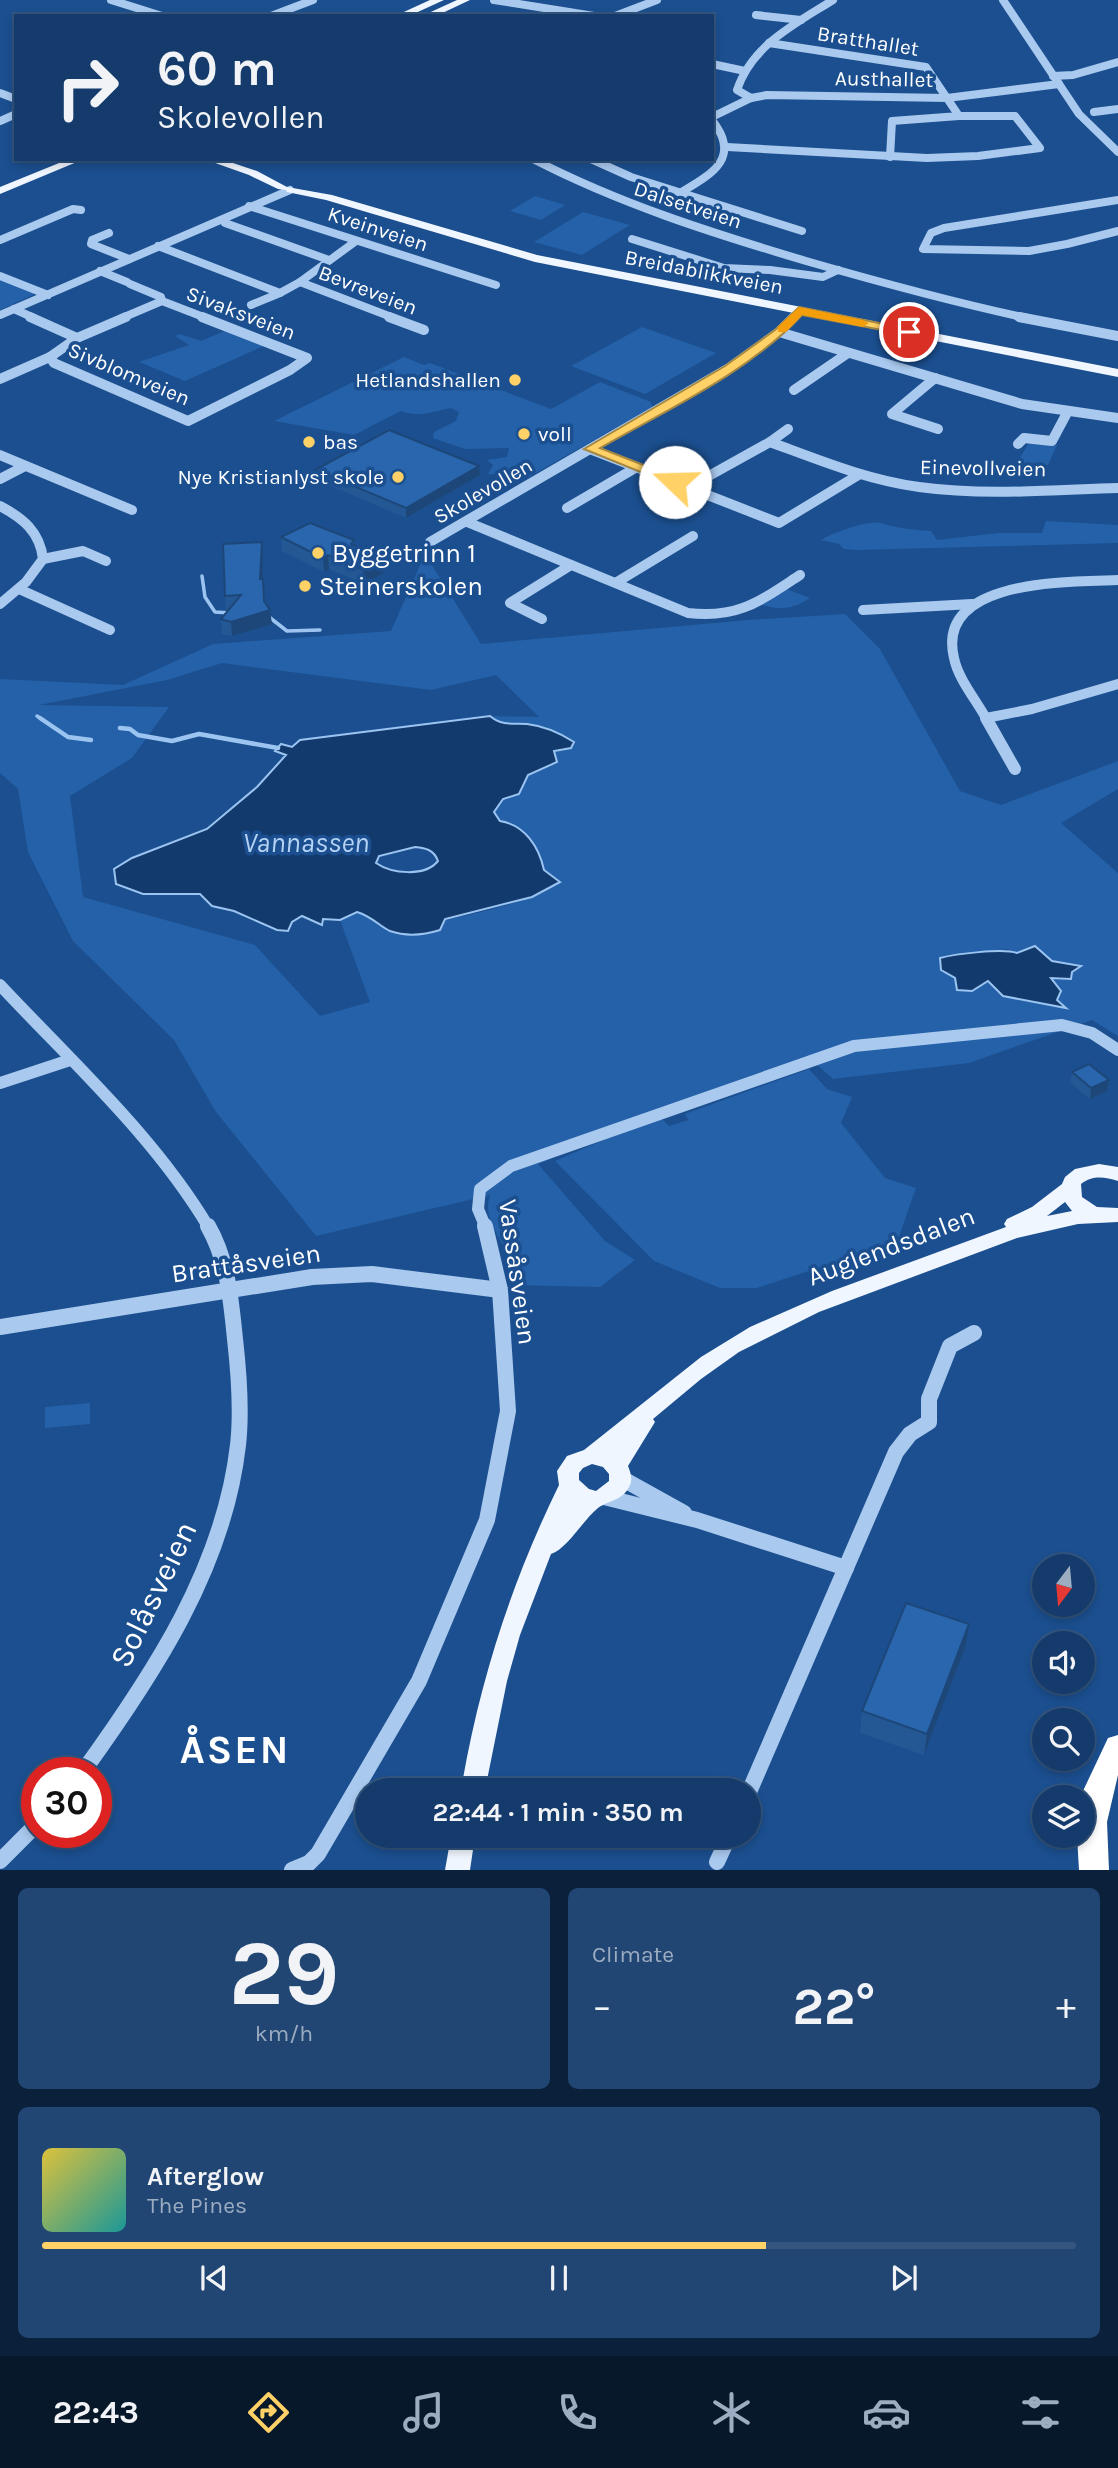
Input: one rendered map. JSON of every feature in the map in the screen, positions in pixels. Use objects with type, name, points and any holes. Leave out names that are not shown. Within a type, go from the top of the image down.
[{"type":"highway","points":[[1094,1870],[1092,1816],[1102,1779],[1118,1747]]},
{"type":"main road","points":[[405,14],[439,0]]},
{"type":"main road","points":[[432,14],[465,0]]},
{"type":"main road","points":[[0,179],[44,161]]},
{"type":"main road","points":[[0,191],[74,161]]},
{"type":"main road","name":"Breidablikkveien","points":[[215,161],[253,173],[286,189],[328,197],[535,258],[1118,373]]},
{"type":"main road","points":[[1011,1230],[1069,1189],[1078,1175],[1087,1171],[1115,1172]]},
{"type":"main road","points":[[1069,1189],[1079,1206],[1112,1216]]},
{"type":"main road","points":[[1011,1230],[1074,1217],[1112,1216]]},
{"type":"main road","name":"Auglendsdalen","points":[[654,1408],[708,1363],[766,1329],[855,1290],[1011,1230]]},
{"type":"main road","points":[[592,1457],[654,1408]]},
{"type":"main road","points":[[540,1559],[568,1523],[599,1498],[616,1489],[619,1472],[632,1438],[654,1408]]},
{"type":"main road","points":[[599,1498],[584,1497],[569,1487],[566,1481],[570,1467],[576,1461],[602,1457],[619,1472]]},
{"type":"main road","points":[[476,1778],[505,1647],[549,1531],[569,1487]]},
{"type":"main road","points":[[457,1870],[461,1848]]},
{"type":"street","points":[[111,0],[156,14]]},
{"type":"street","points":[[276,14],[313,0]]},
{"type":"street","points":[[494,0],[582,14]]},
{"type":"street","points":[[751,98],[738,92],[737,88],[745,71],[769,43],[833,0]]},
{"type":"street","points":[[1003,0],[1086,121],[1118,152]]},
{"type":"street","points":[[620,14],[651,1]]},
{"type":"street","points":[[756,15],[801,20]]},
{"type":"street","name":"Bratthallet","points":[[769,43],[925,66],[959,116]]},
{"type":"street","points":[[1053,76],[1073,75],[1118,62]]},
{"type":"street","points":[[714,64],[745,71]]},
{"type":"street","name":"Austhallet","points":[[714,117],[751,98],[788,94],[884,99],[947,98],[1059,84]]},
{"type":"street","points":[[1094,112],[1118,109]]},
{"type":"street","points":[[727,147],[890,157],[978,156],[1040,148],[1015,116],[959,116],[892,121],[890,157]]},
{"type":"street","points":[[680,193],[716,169],[723,161],[727,147],[721,130],[714,121]]},
{"type":"street","name":"Dalsetveien","points":[[537,161],[568,178],[644,211],[838,270],[975,308],[1118,336]]},
{"type":"street","points":[[596,161],[631,177],[802,231]]},
{"type":"street","points":[[0,315],[286,189]]},
{"type":"street","points":[[1118,200],[944,229],[930,233],[923,249],[1047,249],[1118,231]]},
{"type":"street","name":"Kveinveien","points":[[249,206],[496,285]]},
{"type":"street","points":[[0,240],[73,209],[82,210]]},
{"type":"street","name":"Bevreveien","points":[[225,223],[329,260]]},
{"type":"street","points":[[108,233],[92,240],[92,244],[129,259]]},
{"type":"street","name":"Dalsetveien","points":[[622,243],[641,234]]},
{"type":"street","name":"Dalsetveien","points":[[632,239],[724,268],[770,270],[823,277],[838,270]]},
{"type":"street","name":"Bevreveien","points":[[251,305],[300,282],[356,241]]},
{"type":"street","name":"Bevreveien","points":[[158,246],[280,293]]},
{"type":"street","name":"Sivaksveien","points":[[100,271],[160,297],[162,301],[307,358]]},
{"type":"street","points":[[0,276],[48,295]]},
{"type":"street","name":"Bevreveien","points":[[300,282],[424,330]]},
{"type":"street","name":"Sivaksveien","points":[[77,338],[162,301]]},
{"type":"street","name":"Sivblomveien","points":[[14,309],[77,338]]},
{"type":"street","name":"Skolevollen","points":[[430,542],[729,368],[779,332],[799,311]]},
{"type":"street","points":[[779,332],[1022,404],[1118,418]]},
{"type":"street","name":"Sivblomveien","points":[[0,379],[50,357],[77,338]]},
{"type":"street","points":[[794,390],[848,353]]},
{"type":"street","name":"Sivblomveien","points":[[50,357],[54,363],[74,373],[188,421],[290,370],[307,358]]},
{"type":"street","points":[[935,378],[892,414],[938,429]]},
{"type":"street","points":[[1018,444],[1024,438],[1052,442],[1068,411]]},
{"type":"street","points":[[689,487],[788,429]]},
{"type":"street","name":"Einevollveien","points":[[769,442],[860,474],[896,483],[941,489],[1118,488]]},
{"type":"street","points":[[590,449],[779,523],[860,474]]},
{"type":"street","points":[[0,455],[132,510]]},
{"type":"street","points":[[0,479],[25,466]]},
{"type":"street","points":[[567,508],[637,467]]},
{"type":"street","points":[[0,506],[15,514],[34,531],[41,540],[43,559],[19,589],[0,604]]},
{"type":"street","points":[[467,522],[688,613],[719,615],[743,612],[800,575]]},
{"type":"street","points":[[617,582],[694,536]]},
{"type":"street","points":[[43,559],[83,551],[106,561]]},
{"type":"street","points":[[542,619],[510,603],[571,565]]},
{"type":"street","points":[[863,610],[972,604],[1017,588],[1118,580]]},
{"type":"street","points":[[19,589],[110,630]]},
{"type":"street","points":[[972,604],[958,618],[952,634],[954,661],[1015,768]]},
{"type":"street","points":[[986,718],[1032,709],[1118,684]]},
{"type":"street","name":"Solåsveien","points":[[0,985],[102,1092],[189,1195],[212,1232],[230,1289],[240,1384],[238,1448],[222,1520],[200,1580],[134,1702],[94,1757]]},
{"type":"street","name":"Vassåsveien","points":[[303,1867],[318,1854],[419,1681],[487,1520],[508,1412],[500,1290],[486,1228],[478,1209],[481,1189],[511,1166],[854,1046],[1062,1025],[1080,1026],[1095,1032],[1118,1050]]},
{"type":"street","points":[[0,1083],[70,1060]]},
{"type":"street","name":"Brattåsveien","points":[[0,1327],[312,1277],[372,1274],[500,1290]]},
{"type":"street","points":[[755,1778],[896,1452],[906,1436],[915,1428],[929,1422],[929,1399],[950,1346],[974,1333]]},
{"type":"street","points":[[619,1472],[697,1520]]},
{"type":"street","points":[[599,1498],[697,1520],[846,1568]]},
{"type":"street","points":[[0,1861],[21,1840]]},
{"type":"street","points":[[718,1862],[724,1848]]},
{"type":"shaded area","points":[[535,196],[565,205],[541,220],[510,211]]},
{"type":"shaded area","points":[[583,212],[630,225],[582,255],[534,242]]},
{"type":"shaded area","points":[[0,278],[34,292],[33,295],[0,310]]},
{"type":"shaded area","points":[[642,327],[716,353],[645,394],[571,366]]},
{"type":"shaded area","points":[[227,330],[266,345],[185,381],[139,362],[189,345],[175,336],[180,334],[201,341]]},
{"type":"shaded area","points":[[404,357],[424,365],[430,363],[551,409],[600,382],[651,402],[652,407],[529,477],[488,474],[493,465],[487,460],[507,457],[509,448],[465,449],[433,438],[434,432],[456,421],[459,412],[451,408],[420,414],[401,411],[354,435],[274,421]]},
{"type":"shaded area","points":[[1030,441],[1057,445],[1048,465],[1016,464]]},
{"type":"shaded area","points":[[1046,521],[1118,525],[1118,543],[857,550],[844,549],[839,544],[821,540],[867,523],[931,531],[937,540],[998,533],[1042,533]]},
{"type":"shaded area","points":[[425,554],[481,644],[845,614],[880,649],[960,791],[1001,805],[1118,761],[1118,789],[1061,823],[1118,873],[1118,1036],[1092,1020],[969,1063],[833,1079],[807,1056],[554,1146],[551,1159],[538,1164],[605,1241],[635,1260],[600,1287],[511,1285],[507,1256],[488,1211],[490,1195],[316,1236],[216,1112],[174,1040],[73,941],[28,852],[18,789],[0,773],[0,679],[123,685],[213,644],[391,631]],"holes":[[[222,663],[431,690],[496,675],[539,717],[490,716],[499,723],[528,724],[557,762],[528,775],[519,794],[503,799],[494,812],[544,870],[546,890],[509,905],[390,931],[372,917],[357,912],[340,920],[370,1002],[320,1016],[255,945],[83,897],[70,796],[132,758],[169,707],[39,705],[167,680]],[[1007,949],[1017,953],[1028,951],[1052,961],[1079,966],[1072,972],[1050,978],[1057,1000],[1065,1007],[988,981],[972,991],[958,990],[955,978],[974,955]]]},
{"type":"shaded area","points":[[784,588],[810,598],[786,608],[760,604]]},
{"type":"shaded area","points":[[809,1069],[827,1089],[852,1097],[841,1123],[885,1178],[916,1188],[897,1242],[757,1288],[720,1288],[654,1261],[555,1161],[659,1116],[669,1126],[688,1120],[685,1114]]},
{"type":"shaded area","points":[[90,1403],[90,1424],[45,1428],[45,1407]]},
{"type":"water","name":"Vannassen","points":[[490,716],[503,723],[546,728],[574,742],[571,748],[554,751],[557,762],[528,775],[519,794],[503,799],[494,812],[500,821],[517,827],[530,838],[539,853],[544,870],[560,882],[532,897],[445,919],[440,930],[415,935],[390,931],[357,912],[340,920],[323,919],[322,925],[302,916],[292,922],[288,931],[277,930],[234,911],[212,906],[200,894],[143,894],[116,884],[114,869],[132,858],[207,829],[257,787],[286,755],[275,751],[281,744],[292,747],[300,740]],"holes":[[[415,847],[432,852],[438,861],[417,872],[391,870],[376,863],[379,856]]]},
{"type":"water","points":[[1035,946],[1052,961],[1081,966],[1072,972],[1071,979],[1051,978],[1061,991],[1057,1000],[1066,1008],[1003,996],[988,981],[972,991],[957,990],[955,978],[941,970],[940,958],[990,951],[1017,953]]},
{"type":"building","name":"Nye Kristianlyst skole","points":[[389,430],[479,466],[406,508],[315,470]]},
{"type":"building","points":[[310,523],[354,540],[351,544],[384,558],[363,570],[328,555],[323,558],[281,537]]},
{"type":"building","points":[[262,542],[260,579],[263,579],[264,601],[270,610],[231,622],[221,619],[241,595],[225,596],[223,544]]},
{"type":"building","points":[[1089,1064],[1109,1080],[1091,1088],[1072,1072]]},
{"type":"building","points":[[906,1603],[969,1624],[927,1734],[862,1711]]},
{"type":"waterway","points":[[202,576],[205,597],[215,612],[231,613]]},
{"type":"waterway","points":[[269,617],[287,631],[320,630]]},
{"type":"waterway","points":[[40,718],[68,737],[91,740]]},
{"type":"waterway","points":[[120,728],[130,729],[138,735],[172,741],[199,734],[278,748]]},
{"type":"slow traffic","points":[[782,330],[799,311],[863,323]]},
{"type":"place","name":"Hetlandshallen","points":[[515,380]]},
{"type":"place","name":"voll","points":[[524,434]]},
{"type":"place","name":"bas","points":[[309,442]]},
{"type":"place","name":"Nye Kristianlyst skole","points":[[398,477]]},
{"type":"place","name":"Byggetrinn 1","points":[[318,553]]},
{"type":"place","name":"Steinerskolen","points":[[305,586]]},
{"type":"district","name":"ÅSEN","points":[[235,1749]]},
{"type":"route","points":[[675,482],[590,449],[729,368],[765,344],[799,311],[909,332]]}]
